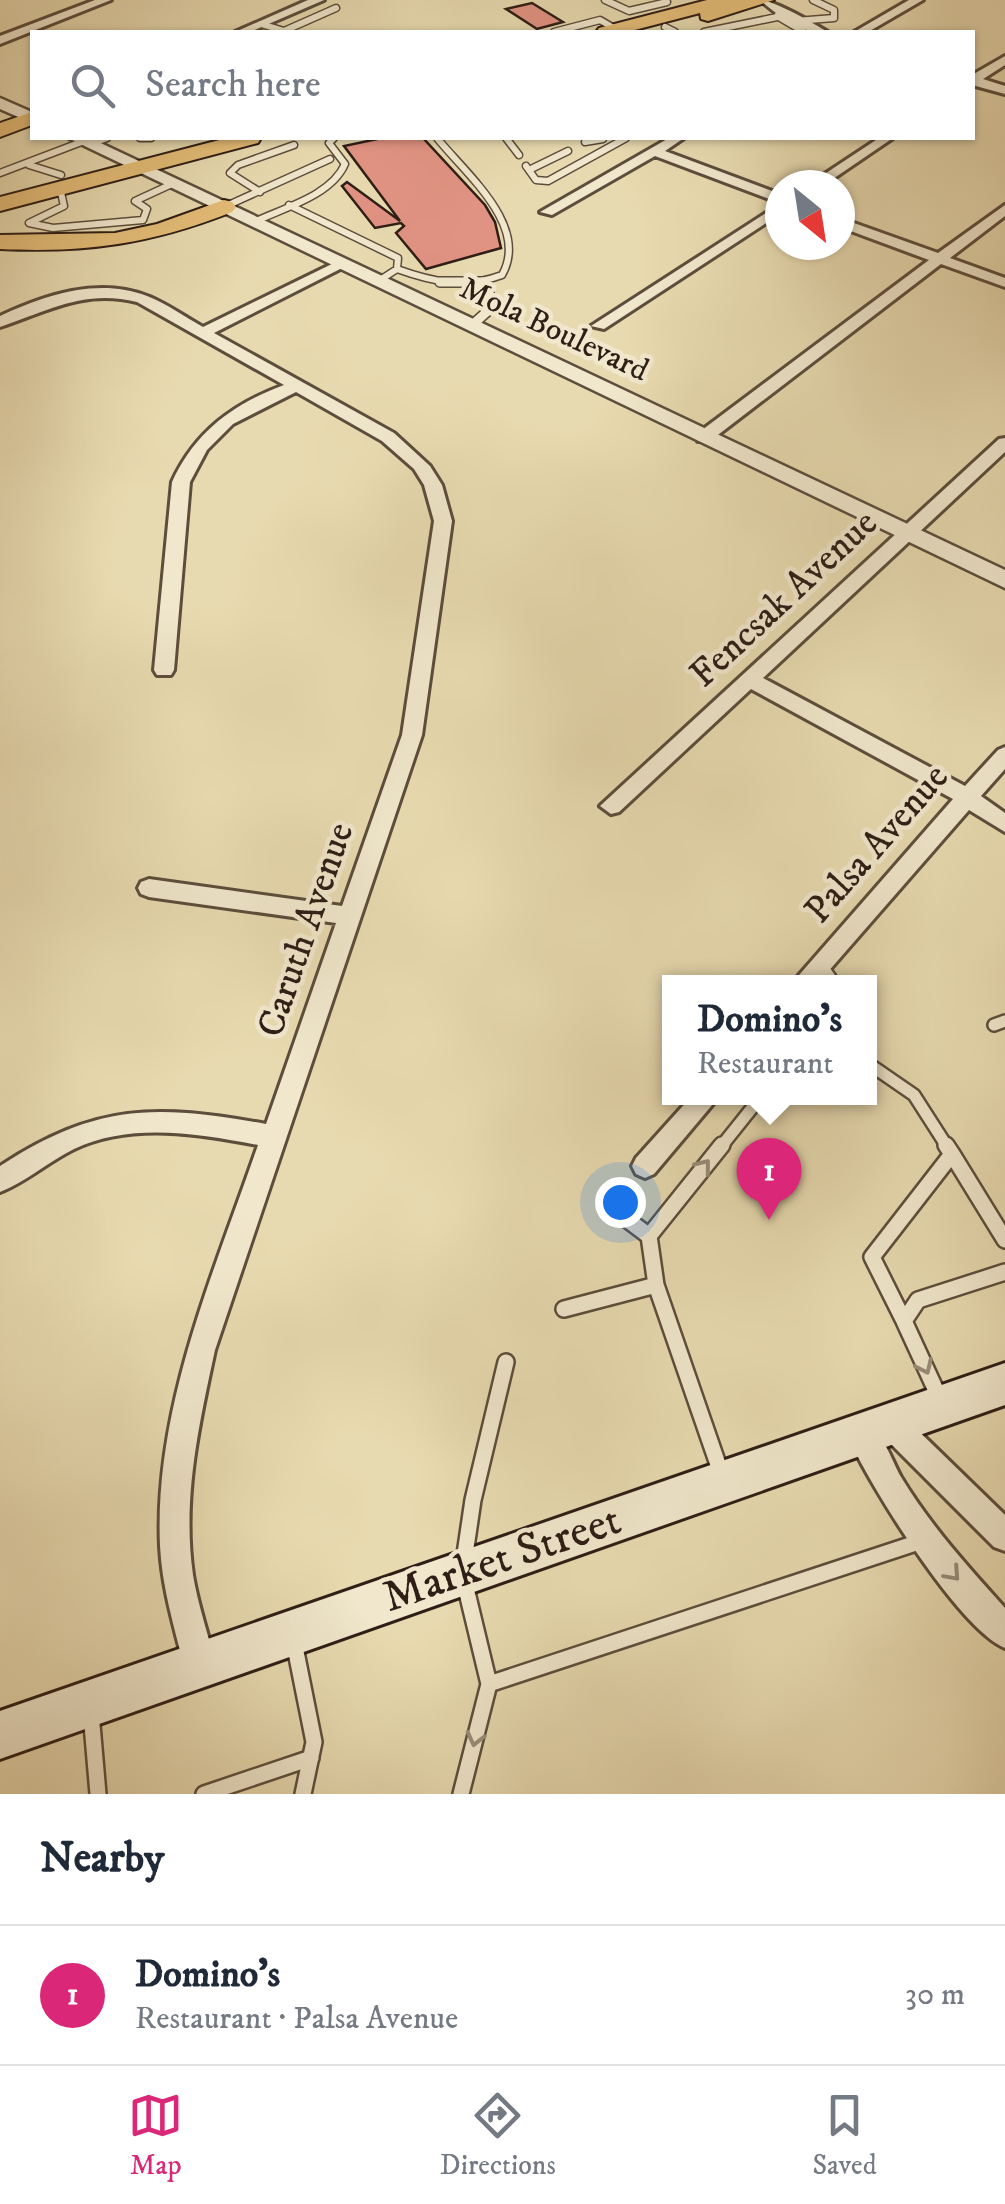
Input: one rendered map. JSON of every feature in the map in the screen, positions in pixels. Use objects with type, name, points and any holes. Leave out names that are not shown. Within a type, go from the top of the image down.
[{"type":"highway","points":[[613,30],[672,5],[786,16]]},
{"type":"highway","points":[[670,30],[740,9]]},
{"type":"highway","points":[[0,132],[30,119]]},
{"type":"highway","points":[[0,204],[198,140]]},
{"type":"highway","points":[[132,162],[240,140]]},
{"type":"highway","points":[[200,196],[193,184],[196,172],[208,162],[285,141]]},
{"type":"highway","points":[[0,190],[61,182]]},
{"type":"highway","points":[[0,242],[68,246],[119,242],[155,235],[224,207]]},
{"type":"main road","name":"Market Street","points":[[0,1735],[1005,1384]]},
{"type":"street","points":[[2,37],[106,0]]},
{"type":"street","points":[[246,30],[318,0]]},
{"type":"street","points":[[864,30],[917,0]]},
{"type":"street","points":[[786,16],[817,30]]},
{"type":"street","points":[[975,79],[1005,60]]},
{"type":"street","points":[[975,81],[1005,90]]},
{"type":"street","points":[[0,102],[30,117]]},
{"type":"street","name":"Mola Boulevard","points":[[89,140],[376,282],[1005,580]]},
{"type":"street","points":[[547,212],[674,140]]},
{"type":"street","points":[[838,170],[884,140]]},
{"type":"street","points":[[654,151],[765,193]]},
{"type":"street","points":[[704,436],[1005,210]]},
{"type":"street","points":[[599,326],[765,218]]},
{"type":"street","points":[[855,228],[1005,283]]},
{"type":"street","points":[[202,333],[342,265]]},
{"type":"street","name":"Caruth Avenue","points":[[0,322],[57,298],[100,292],[142,299],[406,450],[433,484],[443,521],[412,735],[202,1350],[186,1420],[177,1494],[178,1572],[200,1666]]},
{"type":"street","points":[[164,670],[181,482],[188,464],[200,444],[234,414],[297,386]]},
{"type":"street","name":"Fencsak Avenue","points":[[612,806],[1005,443]]},
{"type":"street","points":[[749,679],[967,797],[1005,824]]},
{"type":"street","name":"Palsa Avenue","points":[[827,974],[1005,754]]},
{"type":"street","points":[[149,888],[350,916]]},
{"type":"street","points":[[645,1166],[699,1105]]},
{"type":"street","points":[[0,1180],[66,1140],[104,1127],[146,1120],[185,1120],[275,1138]]},
{"type":"street","points":[[877,1429],[1005,1536]]},
{"type":"street","points":[[877,1429],[888,1487],[924,1541],[1005,1632]]},
{"type":"lane","points":[[605,0],[629,12],[672,5]]},
{"type":"lane","points":[[786,16],[834,18],[834,10],[814,1]]},
{"type":"lane","points":[[290,30],[336,8]]},
{"type":"lane","points":[[707,30],[740,9]]},
{"type":"lane","points":[[562,30],[600,20],[610,30]]},
{"type":"lane","points":[[262,24],[280,30]]},
{"type":"lane","points":[[0,172],[29,165],[89,140]]},
{"type":"lane","points":[[254,222],[331,184],[346,170],[329,144],[332,140]]},
{"type":"lane","points":[[376,282],[398,269],[447,285],[482,282],[504,273],[512,248],[510,235],[499,215],[440,140]]},
{"type":"lane","points":[[507,140],[519,156]]},
{"type":"lane","points":[[585,142],[594,140]]},
{"type":"lane","points":[[568,150],[528,168],[536,180],[548,181],[622,140]]},
{"type":"lane","points":[[260,192],[230,172],[285,141]]},
{"type":"lane","points":[[224,207],[330,159]]},
{"type":"lane","points":[[29,165],[61,182],[64,206],[29,223],[54,228],[143,220],[146,209],[135,201],[174,183]]},
{"type":"lane","points":[[288,205],[398,258],[398,269]]},
{"type":"lane","points":[[471,326],[490,310],[489,294],[482,282]]},
{"type":"lane","points":[[877,1069],[914,1094],[1005,1240]]},
{"type":"lane","points":[[649,1236],[754,1105]]},
{"type":"lane","points":[[943,1406],[872,1257],[952,1154]]},
{"type":"lane","points":[[616,1211],[649,1236],[656,1285],[724,1482]]},
{"type":"lane","points":[[904,1321],[918,1300],[1005,1272]]},
{"type":"lane","points":[[564,1309],[656,1285]]},
{"type":"lane","points":[[462,1794],[489,1684],[462,1573],[473,1500],[506,1362]]},
{"type":"lane","points":[[489,1684],[924,1541]]},
{"type":"lane","points":[[292,1634],[314,1742],[303,1794]]},
{"type":"lane","points":[[90,1704],[98,1794]]},
{"type":"lane","points":[[204,1794],[311,1758]]},
{"type":"building","points":[[532,3],[563,22],[537,29],[506,9]]},
{"type":"building","points":[[372,140],[425,140],[485,205],[495,222],[501,248],[426,269],[396,233],[404,226],[401,223],[375,228],[342,186],[347,182],[400,221],[344,146]]},
{"type":"place","name":"Domino's","points":[[769,1220]]}]
